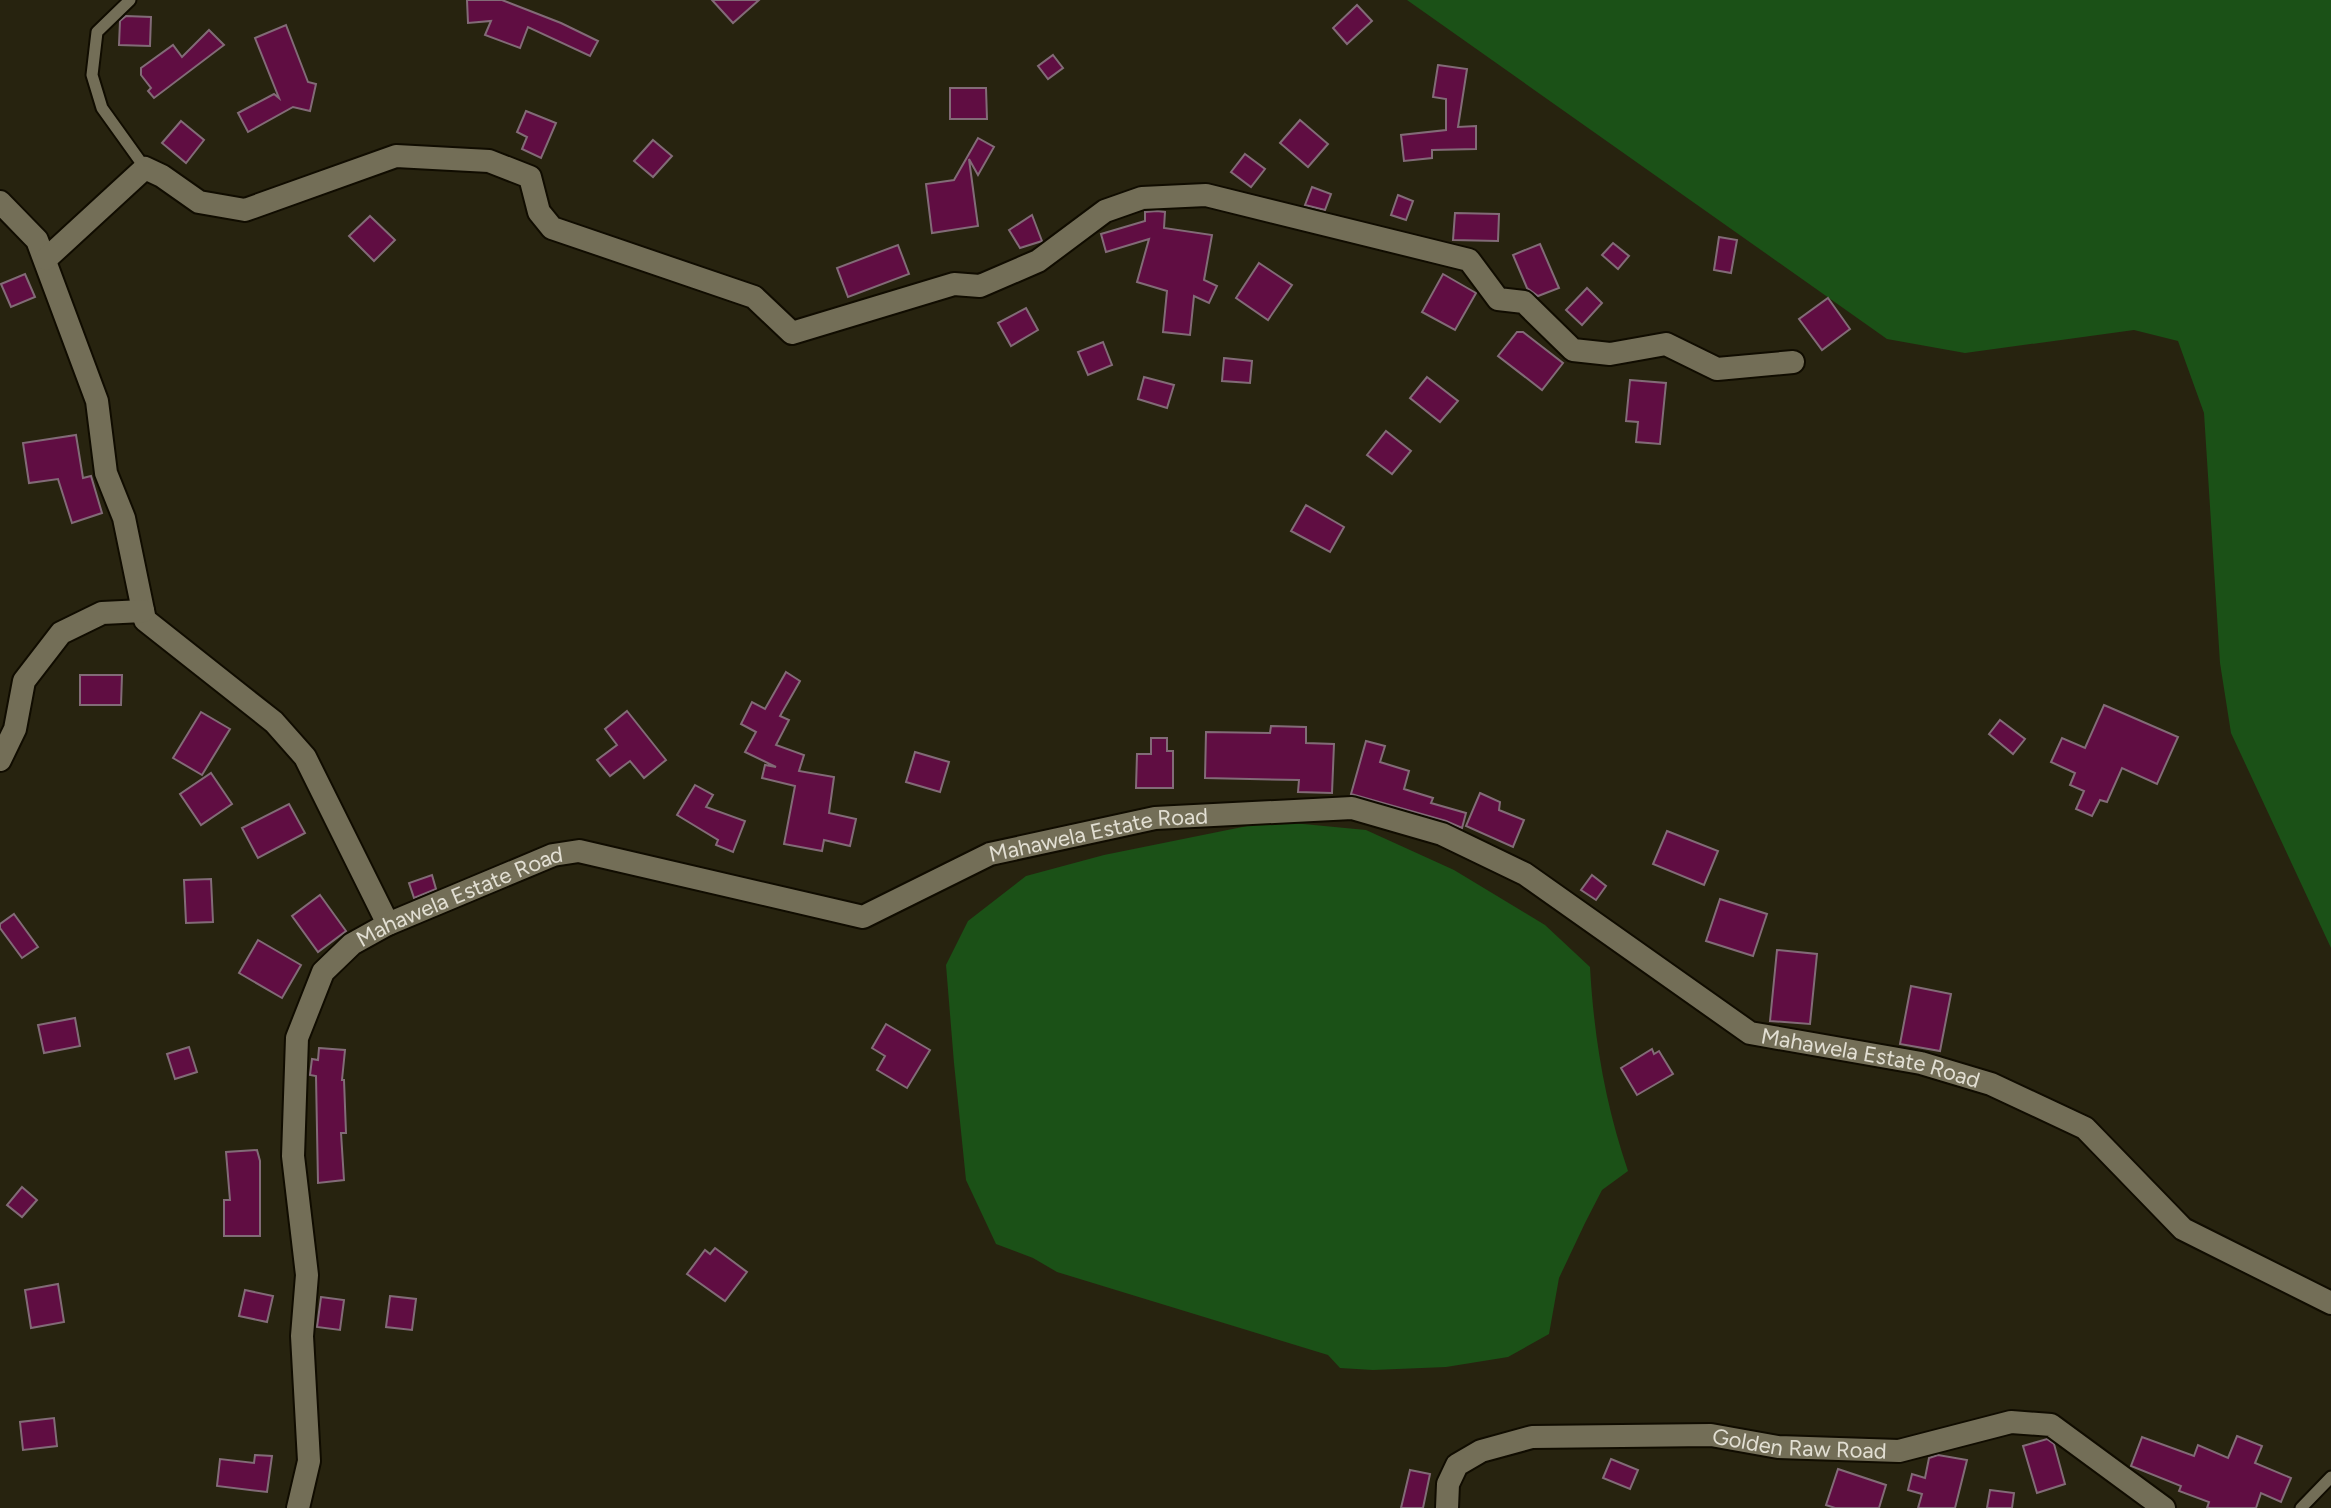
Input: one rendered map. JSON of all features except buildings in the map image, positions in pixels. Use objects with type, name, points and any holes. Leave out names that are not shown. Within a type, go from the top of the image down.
[{"type":"street","points":[[46,259],[145,168],[199,202],[245,210],[396,156],[489,161],[530,177],[539,212],[552,228],[754,297],[792,333],[954,284],[980,286],[1038,261],[1105,211],[1142,198],[1206,195],[1469,260],[1498,299],[1524,302],[1573,350],[1610,354],[1666,344],[1717,369],[1793,362]]},
{"type":"street","points":[[0,202],[37,240],[97,401],[106,473],[124,518],[145,620],[274,722],[305,757],[388,924]]},
{"type":"street","points":[[0,760],[15,729],[24,681],[61,633],[102,613],[143,611]]},
{"type":"street","name":"Mahawela Estate Road","points":[[298,1508],[309,1461],[302,1336],[307,1275],[293,1156],[297,1038],[323,972],[352,944],[388,924],[553,855],[579,851],[863,917],[990,854],[1005,850],[1155,818],[1352,808],[1442,834],[1525,874],[1750,1033],[1921,1063],[1991,1084],[2085,1128],[2183,1229],[2331,1303]]},
{"type":"street","name":"Golden Raw Road","points":[[1447,1508],[1448,1484],[1457,1465],[1481,1451],[1532,1437],[1711,1435],[1778,1447],[1899,1451],[2011,1422],[2051,1425],[2164,1508]]},
{"type":"lane","points":[[130,0],[97,32],[92,75],[102,108],[145,168]]},
{"type":"lane","points":[[2301,1508],[2331,1477]]},
{"type":"green space","points":[[1407,0],[2331,0],[2331,948],[2231,733],[2220,663],[2204,413],[2178,341],[2134,330],[1965,353],[1887,339]]},
{"type":"green space","points":[[1272,821],[1366,830],[1454,870],[1545,925],[1590,967],[1602,1070],[1628,1171],[1602,1190],[1585,1223],[1559,1278],[1549,1334],[1508,1357],[1446,1367],[1340,1368],[1328,1355],[1057,1272],[1033,1258],[996,1244],[966,1180],[946,965],[968,921],[1026,876],[1104,855]]}]
